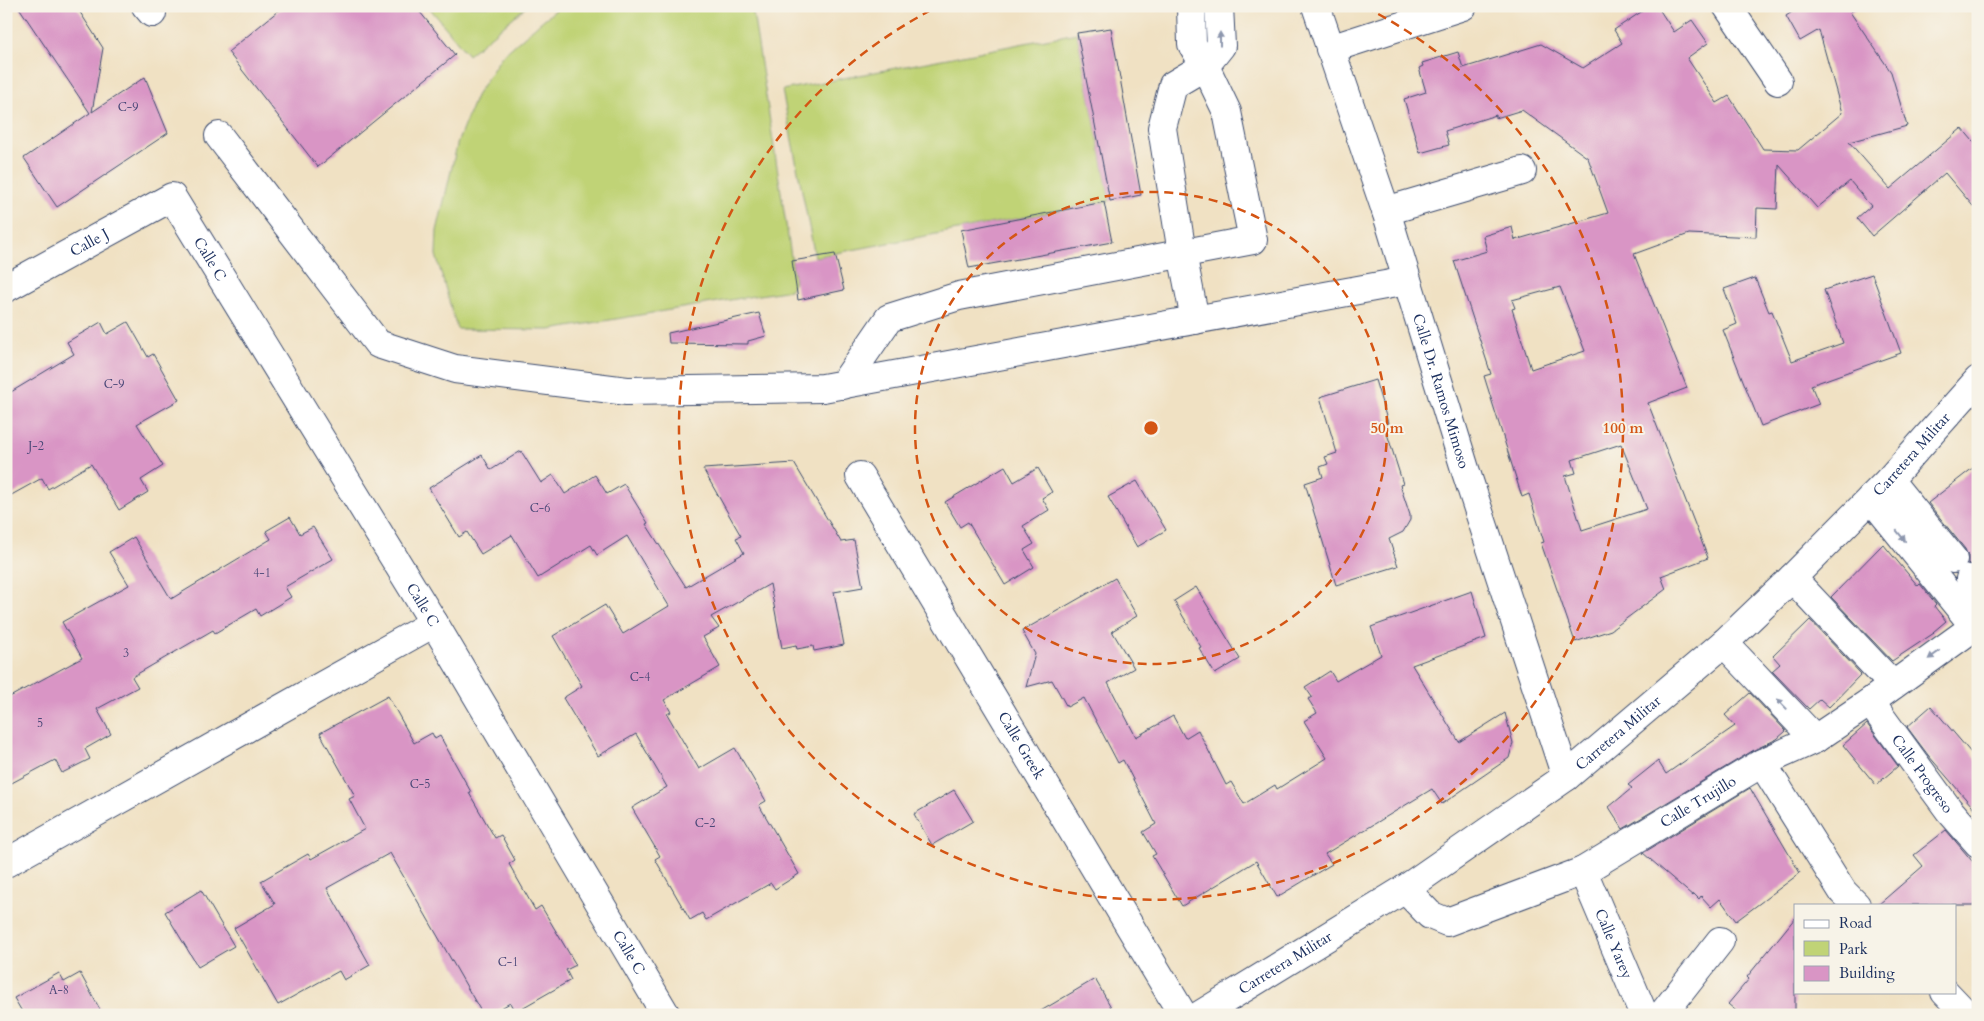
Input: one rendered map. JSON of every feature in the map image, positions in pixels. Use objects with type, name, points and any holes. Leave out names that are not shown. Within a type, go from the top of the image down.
[{"type":"street","points":[[843,385],[889,318],[959,296],[1253,240],[1227,112],[1206,66],[1192,44],[1191,6]]},
{"type":"street","points":[[1195,320],[1162,128],[1173,85],[1206,66],[1221,46],[1219,6]]},
{"type":"street","name":"Calle Dr. Ramos Mimoso","points":[[1316,6],[1386,211],[1465,469],[1566,777]]},
{"type":"street","points":[[1330,49],[1463,6]]},
{"type":"street","points":[[1728,6],[1778,81]]},
{"type":"street","points":[[219,136],[378,344],[455,369],[627,391],[823,388],[1407,281]]},
{"type":"street","points":[[1386,211],[1522,171]]},
{"type":"street","name":"Calle J","points":[[6,288],[172,197]]},
{"type":"street","name":"Calle C","points":[[172,197],[434,623],[666,1015]]},
{"type":"street","name":"Carretera Militar","points":[[1200,1015],[1405,889],[1566,777],[1724,643],[1792,578],[1880,489],[1978,380]]},
{"type":"street","name":"Calle Greek","points":[[860,476],[1183,1015]]},
{"type":"street","points":[[1880,489],[1967,577]]},
{"type":"street","points":[[1880,489],[1976,625]]},
{"type":"street","points":[[1792,578],[1893,685]]},
{"type":"street","points":[[6,863],[434,623]]},
{"type":"street","name":"Calle Trujillo","points":[[1405,889],[1430,914],[1447,922],[1583,871],[1762,763],[1815,739],[1870,702],[1976,625]]},
{"type":"street","points":[[1724,643],[1815,739]]},
{"type":"street","name":"Calle Progreso","points":[[1870,702],[1949,810],[1978,843]]},
{"type":"street","points":[[1762,763],[1843,892],[1855,904]]},
{"type":"street","name":"Calle Yarey","points":[[1583,871],[1644,1015]]},
{"type":"street","points":[[1662,1015],[1720,941]]},
{"type":"street","points":[[1947,994],[1968,1015]]},
{"type":"green space","points":[[428,6],[527,6],[468,55]]},
{"type":"green space","points":[[561,6],[752,6],[795,282],[790,290],[550,330],[457,329],[436,255],[437,231],[458,141],[476,96],[501,57]]},
{"type":"green space","points":[[1077,33],[1110,201],[815,257],[782,90]]},
{"type":"building","points":[[18,6],[76,6],[103,48],[92,112],[145,77],[168,133],[57,207],[24,158],[90,113]]},
{"type":"building","points":[[284,6],[415,6],[455,55],[318,167],[228,52]]},
{"type":"building","points":[[1650,6],[1657,6],[1674,32],[1692,20],[1708,43],[1687,58],[1717,103],[1729,96],[1763,149],[1798,150],[1842,113],[1819,30],[1800,41],[1786,16],[1801,6],[1860,6],[1850,12],[1891,72],[1907,126],[1849,142],[1890,189],[1962,128],[1978,147],[1978,212],[1945,173],[1872,236],[1857,218],[1871,206],[1850,181],[1817,208],[1779,165],[1777,209],[1757,208],[1756,237],[1689,234],[1634,254],[1687,388],[1648,403],[1708,558],[1661,576],[1666,589],[1611,630],[1575,642],[1541,543],[1544,542],[1529,494],[1522,497],[1484,376],[1491,374],[1454,261],[1487,251],[1483,236],[1512,227],[1515,240],[1608,213],[1588,158],[1522,110],[1496,118],[1496,115],[1445,131],[1449,145],[1420,153],[1404,99],[1426,92],[1419,68],[1423,66],[1422,63],[1458,52],[1463,68],[1541,44],[1583,68],[1622,43],[1614,30]],"holes":[[[1560,287],[1585,351],[1531,369],[1512,309],[1515,308],[1512,300]],[[1621,444],[1647,509],[1582,530],[1565,476],[1576,473],[1572,460]]]},
{"type":"building","points":[[1111,28],[1141,195],[1110,201],[1077,33]]},
{"type":"building","points":[[1104,202],[1112,242],[969,268],[961,230]]},
{"type":"building","points":[[835,254],[844,290],[798,300],[792,261]]},
{"type":"building","points":[[1872,274],[1901,353],[1811,385],[1819,404],[1761,426],[1723,330],[1737,324],[1724,289],[1755,278],[1769,312],[1772,311],[1792,361],[1843,343],[1824,290]]},
{"type":"building","points":[[759,313],[766,336],[748,341],[748,344],[669,343],[668,333]]},
{"type":"building","points":[[101,322],[107,334],[128,322],[148,357],[153,354],[179,400],[137,424],[163,466],[141,480],[148,492],[119,510],[91,464],[48,489],[42,478],[6,498],[6,395],[74,354],[67,342]]},
{"type":"building","points":[[1375,380],[1388,423],[1384,424],[1403,484],[1400,485],[1410,520],[1403,532],[1389,539],[1398,566],[1336,585],[1305,483],[1323,477],[1320,467],[1328,464],[1325,457],[1337,453],[1320,397]]},
{"type":"building","points":[[521,451],[541,483],[553,475],[565,494],[595,475],[607,494],[624,484],[648,523],[646,524],[686,587],[744,553],[736,538],[741,536],[703,469],[794,463],[841,542],[854,540],[863,587],[834,592],[844,645],[814,651],[813,646],[797,649],[796,645],[782,648],[770,584],[711,617],[719,628],[703,637],[720,667],[664,700],[671,712],[667,714],[699,769],[735,748],[766,801],[759,805],[799,874],[775,889],[771,883],[706,920],[702,913],[690,920],[655,859],[660,856],[632,808],[667,787],[636,734],[598,756],[563,698],[582,686],[553,636],[605,605],[623,634],[669,606],[627,536],[597,555],[591,545],[538,578],[512,535],[481,554],[467,532],[459,537],[429,488],[482,455],[491,470]]},
{"type":"building","points":[[1978,464],[1978,566],[1968,564],[1968,556],[1965,549],[1928,503]]},
{"type":"building","points":[[1005,466],[1014,482],[1038,468],[1052,492],[1042,498],[1049,510],[1023,526],[1034,544],[1024,550],[1034,567],[1005,585],[968,522],[960,527],[945,502]]},
{"type":"building","points":[[1137,481],[1166,530],[1137,547],[1108,497]]},
{"type":"building","points":[[290,517],[300,534],[313,527],[333,559],[285,587],[291,597],[260,616],[256,609],[215,633],[213,630],[132,677],[138,687],[97,709],[111,734],[85,749],[90,759],[62,773],[55,760],[6,786],[6,699],[82,658],[62,622],[129,585],[109,552],[134,537],[171,599],[271,539],[266,531]]},
{"type":"building","points":[[1883,544],[1918,586],[1920,584],[1936,604],[1934,606],[1946,621],[1934,633],[1892,661],[1831,597]]},
{"type":"building","points":[[1115,578],[1137,616],[1112,631],[1134,668],[1108,683],[1136,737],[1173,716],[1185,738],[1198,730],[1226,785],[1231,782],[1244,804],[1275,785],[1277,789],[1327,758],[1304,721],[1317,713],[1308,699],[1312,697],[1305,687],[1330,671],[1336,681],[1381,655],[1371,627],[1472,591],[1486,638],[1412,665],[1459,742],[1505,713],[1513,743],[1509,758],[1442,804],[1432,789],[1325,854],[1332,864],[1277,897],[1256,861],[1182,906],[1152,856],[1156,854],[1143,832],[1156,824],[1123,760],[1118,763],[1084,698],[1067,707],[1052,680],[1026,687],[1035,654],[1022,631]]},
{"type":"building","points":[[1196,587],[1240,659],[1215,674],[1174,601]]},
{"type":"building","points":[[1810,620],[1861,674],[1829,707],[1820,699],[1809,709],[1772,671],[1780,664],[1773,656]]},
{"type":"building","points":[[1750,693],[1786,731],[1777,739],[1754,750],[1623,829],[1609,807],[1632,788],[1628,785],[1658,761],[1666,774],[1735,726],[1725,715]]},
{"type":"building","points":[[388,696],[414,743],[432,733],[435,739],[440,736],[471,792],[469,793],[495,838],[501,835],[515,860],[509,864],[535,910],[541,906],[576,965],[566,970],[571,980],[515,1012],[510,1003],[489,1015],[483,1015],[390,853],[327,888],[370,965],[344,980],[339,971],[278,1005],[234,928],[275,904],[261,881],[308,854],[311,859],[365,829],[349,799],[355,796],[320,733]]},
{"type":"building","points":[[1931,706],[1978,761],[1978,813],[1928,755],[1907,727]]},
{"type":"building","points":[[1867,724],[1898,766],[1876,785],[1843,745]]},
{"type":"building","points":[[1750,788],[1800,873],[1736,921],[1720,899],[1711,907],[1701,896],[1699,899],[1694,894],[1693,896],[1643,853]]},
{"type":"building","points":[[954,790],[973,821],[932,845],[914,814]]},
{"type":"building","points":[[1946,830],[1978,868],[1978,905],[1879,904],[1923,866],[1914,855]]},
{"type":"building","points":[[201,890],[234,946],[198,967],[165,912]]},
{"type":"building","points":[[1794,919],[1795,1015],[1741,1015],[1728,1004],[1749,979],[1747,977]]},
{"type":"building","points":[[59,973],[64,982],[80,973],[103,1015],[24,1015],[14,998]]},
{"type":"building","points":[[1095,979],[1111,1007],[1097,1015],[1034,1015]]}]
